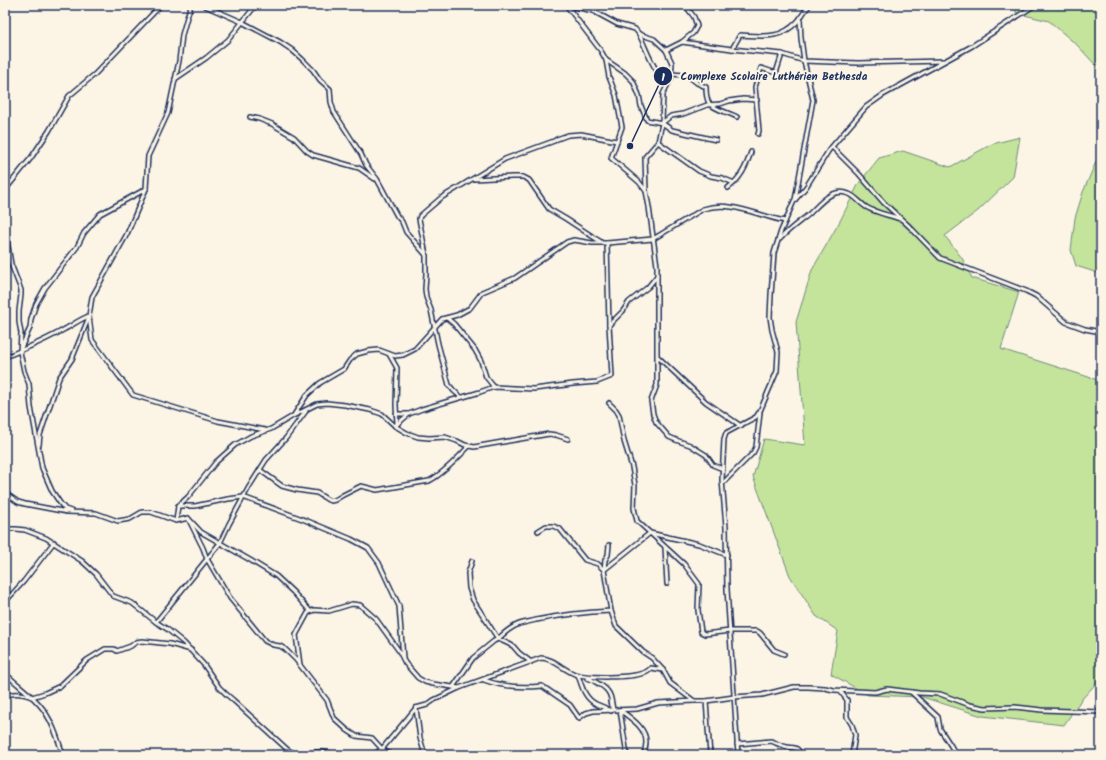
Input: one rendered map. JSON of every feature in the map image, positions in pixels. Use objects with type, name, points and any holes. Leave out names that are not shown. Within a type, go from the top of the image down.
[{"type":"street","points":[[5,190],[31,158],[49,131],[69,96],[95,74],[161,5]]},
{"type":"street","points":[[39,451],[40,435],[58,378],[72,358],[89,316],[92,297],[127,234],[146,189],[148,156],[168,113],[179,61],[182,35],[191,5]]},
{"type":"street","points":[[203,5],[242,22],[280,42],[302,59],[330,89],[331,102],[334,112],[402,222],[406,232],[426,255]]},
{"type":"street","points":[[175,79],[206,58],[228,40],[256,5]]},
{"type":"street","points":[[566,5],[592,11],[617,24],[634,29],[639,34],[650,61],[657,71],[685,75],[692,78],[697,83],[706,87],[708,102],[711,105],[737,117]]},
{"type":"street","points":[[566,5],[601,51],[606,60],[609,77],[616,95],[622,127],[611,158],[639,182],[646,191]]},
{"type":"street","points":[[666,50],[682,42],[693,33],[697,26],[694,17],[685,5]]},
{"type":"street","points":[[732,49],[740,35],[769,36],[782,33],[790,29],[800,19],[804,10],[810,5]]},
{"type":"street","points":[[794,201],[806,187],[832,147],[866,107],[883,95],[985,38],[1035,5]]},
{"type":"street","points":[[738,755],[727,589],[725,503],[723,483],[724,439],[726,433],[756,417],[777,371],[778,352],[770,317],[770,294],[774,253],[781,231],[794,201],[813,100],[804,61],[800,19]]},
{"type":"street","points":[[639,34],[654,39],[666,50],[672,63],[671,78],[663,94],[662,123],[658,142],[644,157],[646,191],[656,257],[657,276],[658,357],[657,385],[651,401],[653,414],[656,422],[669,437],[696,449],[707,456],[712,464],[723,469]]},
{"type":"street","points":[[682,42],[782,54],[804,61],[858,63],[944,61]]},
{"type":"street","points":[[758,134],[760,131],[755,87],[761,68],[776,73],[782,54]]},
{"type":"street","points":[[606,60],[625,73],[633,81],[639,95],[646,120],[662,123],[672,130],[716,140]]},
{"type":"street","points":[[662,123],[671,116],[683,114],[707,105],[743,99],[757,100]]},
{"type":"street","points":[[250,117],[272,124],[294,137],[307,151],[313,155],[344,165],[360,168],[366,174],[376,179]]},
{"type":"street","points":[[461,397],[449,385],[431,310],[427,302],[425,293],[426,255],[419,219],[420,216],[441,198],[505,159],[568,135],[581,134],[617,141]]},
{"type":"street","points":[[658,142],[710,176],[722,178],[734,183]]},
{"type":"street","points":[[832,147],[859,174],[884,203],[940,258],[1026,291],[1036,296],[1066,322],[1085,329],[1101,332]]},
{"type":"street","points":[[728,188],[745,170],[751,152]]},
{"type":"street","points":[[472,179],[523,177],[529,180],[549,209],[601,243]]},
{"type":"street","points":[[20,352],[30,328],[31,319],[36,304],[45,288],[77,247],[84,233],[100,214],[146,189]]},
{"type":"street","points":[[778,240],[821,202],[839,192],[848,193],[870,209],[902,219]]},
{"type":"street","points":[[293,416],[307,395],[320,382],[344,369],[356,354],[379,350],[396,356],[403,355],[415,349],[442,319],[457,315],[470,308],[482,292],[515,278],[567,242],[574,240],[601,243],[653,239],[703,209],[721,206],[736,207],[785,221]]},
{"type":"street","points":[[5,228],[11,264],[21,290],[18,311],[21,333],[20,352],[24,371],[29,384],[31,407],[42,468],[52,491],[60,503],[65,509],[73,512]]},
{"type":"street","points":[[396,414],[409,414],[494,387],[534,389],[597,382],[612,376],[607,242]]},
{"type":"street","points":[[609,325],[623,311],[629,302],[648,287],[657,276]]},
{"type":"street","points":[[5,357],[20,352],[89,316]]},
{"type":"street","points":[[89,316],[92,340],[133,395],[218,421],[266,431]]},
{"type":"street","points":[[447,318],[454,324],[474,350],[481,361],[486,377],[494,387]]},
{"type":"street","points":[[390,354],[396,368],[396,425]]},
{"type":"street","points":[[658,357],[706,402],[741,426]]},
{"type":"street","points":[[609,403],[619,415],[624,441],[632,467],[634,508],[638,524],[650,533],[688,569],[699,584],[698,610],[701,632],[705,634],[757,631],[774,650],[784,654]]},
{"type":"street","points":[[176,522],[178,506],[188,498],[216,462],[235,445],[251,436],[271,429],[317,404],[345,405],[370,410],[382,414],[407,434],[429,438],[445,437],[469,446],[549,434],[568,439]]},
{"type":"street","points":[[156,622],[206,559],[220,544],[243,497],[266,460],[286,438],[308,409]]},
{"type":"street","points":[[723,483],[753,453],[756,447],[760,411]]},
{"type":"street","points":[[396,425],[409,414]]},
{"type":"street","points":[[260,470],[282,486],[317,493],[331,501],[361,486],[377,490],[429,481],[454,462],[469,446]]},
{"type":"street","points":[[5,493],[18,502],[24,504],[68,512],[96,513],[118,521],[130,519],[142,512],[151,512],[176,522],[188,518]]},
{"type":"street","points":[[178,506],[195,506],[243,497],[305,520],[351,539],[368,548],[379,563],[399,606],[403,658]]},
{"type":"street","points":[[188,518],[200,532],[276,576],[294,592],[310,611]]},
{"type":"street","points":[[188,518],[203,548],[206,559],[230,598],[264,641],[285,649],[327,700],[334,718],[347,730],[356,736],[372,738],[382,749],[391,755]]},
{"type":"street","points":[[538,531],[546,526],[553,526],[560,529],[585,560],[598,564],[604,570]]},
{"type":"street","points":[[5,529],[25,530],[46,538],[82,561],[104,583],[112,596],[132,603],[184,643],[204,665],[226,694],[288,750],[300,755],[320,752],[328,752],[336,755]]},
{"type":"street","points":[[650,533],[699,544],[727,556]]},
{"type":"street","points":[[604,570],[650,533]]},
{"type":"street","points":[[5,602],[24,581],[54,542]]},
{"type":"street","points":[[609,545],[604,570],[611,611],[616,626],[643,652],[652,658],[663,670],[670,683],[694,701]]},
{"type":"street","points":[[665,547],[667,584]]},
{"type":"street","points":[[472,561],[468,573],[469,588],[472,600],[498,640],[513,646],[531,662]]},
{"type":"street","points":[[301,667],[296,635],[308,613],[314,610],[329,611],[352,604],[360,605],[376,619],[399,651],[405,663],[418,678],[425,682],[459,688]]},
{"type":"street","points":[[453,687],[473,658],[516,625],[548,617],[611,611]]},
{"type":"street","points":[[5,697],[8,694],[23,693],[32,697],[60,686],[87,660],[105,649],[117,650],[142,641],[170,644],[191,651]]},
{"type":"street","points":[[373,755],[382,749],[416,708],[427,705],[459,688],[541,658],[544,658],[578,675],[584,676],[629,676],[644,673],[651,668],[663,670]]},
{"type":"street","points":[[5,673],[43,709],[54,728],[63,755]]},
{"type":"street","points":[[578,675],[584,693],[589,699],[595,704],[612,711]]},
{"type":"street","points":[[584,676],[605,687],[611,697],[612,711]]},
{"type":"street","points":[[483,679],[513,687],[542,686],[570,705],[579,718],[586,713],[593,711],[637,709],[658,704],[762,695],[794,687],[817,687],[840,691],[875,692],[887,689],[940,694],[978,707],[1015,707],[1042,710],[1101,712]]},
{"type":"street","points":[[840,691],[847,700],[847,716],[854,731],[855,740],[852,755]]},
{"type":"street","points":[[911,692],[938,717],[940,729],[956,755]]},
{"type":"street","points":[[706,701],[710,755]]},
{"type":"street","points":[[610,702],[612,711]]},
{"type":"street","points":[[416,708],[416,718],[425,755]]},
{"type":"street","points":[[620,710],[627,755]]},
{"type":"street","points":[[620,710],[637,723],[645,733],[645,755]]},
{"type":"street","points":[[737,744],[771,741],[781,746],[799,750],[801,755]]},
{"type":"green space","points":[[1016,5],[1101,5],[1101,71],[1078,46],[1049,21],[1016,13]]},
{"type":"green space","points":[[1020,137],[1013,177],[979,210],[945,236],[962,258],[972,278],[1019,292],[1001,349],[1101,381],[1101,678],[1081,700],[1064,725],[982,716],[922,697],[868,695],[831,674],[838,631],[816,616],[790,576],[753,477],[764,439],[805,445],[796,322],[812,270],[840,221],[859,183],[879,158],[903,151],[950,167],[992,144]]},
{"type":"green space","points":[[1101,150],[1101,274],[1076,266],[1071,250],[1075,218],[1083,192]]},
{"type":"place","name":"Complexe Scolaire Luthérien Bethesda","points":[[630,146]]}]
